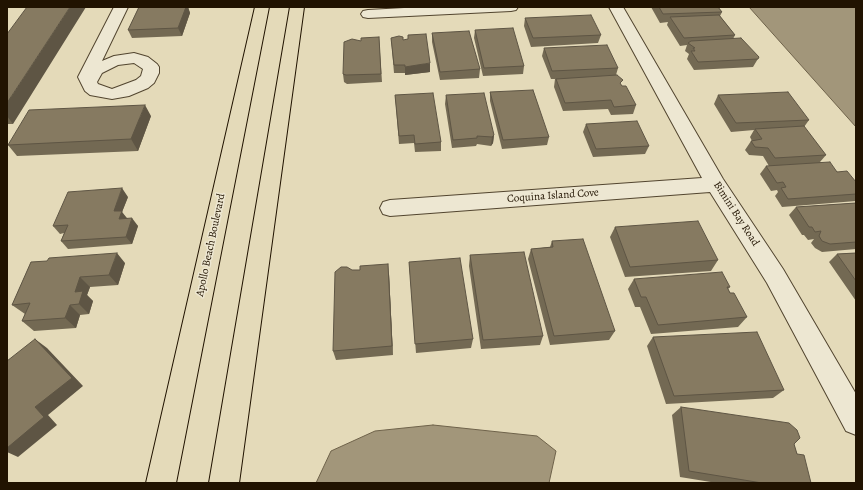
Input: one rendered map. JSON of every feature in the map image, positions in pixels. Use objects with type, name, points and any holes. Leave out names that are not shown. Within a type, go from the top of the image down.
[{"type":"main road","name":"Apollo Beach Boulevard","points":[[161,483],[262,7]]},
{"type":"main road","points":[[224,483],[297,7]]},
{"type":"street","points":[[89,82],[85,76],[121,7]]},
{"type":"street","points":[[368,14],[511,7]]},
{"type":"street","name":"Bimini Bay Road","points":[[616,7],[716,184],[775,276],[856,421]]},
{"type":"street","name":"Coquina Island Cove","points":[[390,208],[716,184]]},
{"type":"shaded area","points":[[749,7],[856,7],[856,127]]},
{"type":"shaded area","points":[[433,425],[537,436],[556,451],[549,483],[316,483],[331,451],[375,431]]},
{"type":"building","points":[[27,7],[70,7],[7,103],[7,34]]},
{"type":"building","points":[[139,7],[186,7],[178,28],[128,30]]},
{"type":"building","points":[[659,7],[718,7],[722,12],[663,14]]},
{"type":"building","points":[[591,15],[601,35],[533,38],[525,18]]},
{"type":"building","points":[[719,15],[735,35],[684,38],[670,17]]},
{"type":"building","points":[[513,28],[524,66],[484,68],[475,30]]},
{"type":"building","points":[[469,31],[480,69],[440,72],[432,33]]},
{"type":"building","points":[[426,34],[430,63],[405,67],[405,65],[394,65],[391,38],[399,36],[403,37],[403,40],[408,39],[408,35]]},
{"type":"building","points":[[379,37],[381,74],[343,74],[344,42],[352,39],[361,41],[361,38]]},
{"type":"building","points":[[741,38],[759,57],[758,59],[698,62],[691,51],[695,51],[693,48],[695,48],[688,43],[691,41]]},
{"type":"building","points":[[607,45],[618,68],[552,71],[544,48]]},
{"type":"building","points":[[617,75],[623,80],[620,83],[622,86],[626,86],[636,105],[614,107],[611,100],[565,103],[556,79]]},
{"type":"building","points":[[533,90],[549,137],[503,140],[490,92]]},
{"type":"building","points":[[788,92],[809,120],[736,123],[718,95]]},
{"type":"building","points":[[433,93],[441,142],[415,144],[414,135],[399,136],[395,95]]},
{"type":"building","points":[[484,93],[494,135],[492,137],[477,136],[477,138],[453,140],[446,95]]},
{"type":"building","points":[[145,105],[131,139],[8,145],[29,110]]},
{"type":"building","points":[[637,121],[649,146],[596,149],[586,124]]},
{"type":"building","points":[[804,126],[826,155],[775,158],[768,148],[755,147],[751,141],[762,139],[755,129]]},
{"type":"building","points":[[830,162],[837,172],[847,171],[856,182],[856,194],[788,199],[781,188],[786,187],[783,182],[777,183],[766,166]]},
{"type":"building","points":[[122,188],[114,211],[122,211],[119,219],[132,218],[126,237],[61,241],[68,225],[53,226],[68,192]]},
{"type":"building","points":[[856,203],[856,242],[830,244],[822,241],[819,236],[821,231],[815,232],[812,227],[809,227],[796,207]]},
{"type":"building","points":[[698,221],[718,260],[630,267],[615,227]]},
{"type":"building","points":[[583,239],[615,331],[554,336],[531,249],[553,247],[552,241]]},
{"type":"building","points":[[524,252],[543,336],[483,340],[470,255]]},
{"type":"building","points":[[117,253],[109,275],[80,277],[75,292],[83,291],[79,304],[70,305],[65,318],[22,321],[30,303],[12,305],[31,262],[47,261],[49,258]]},
{"type":"building","points":[[856,253],[856,281],[837,254]]},
{"type":"building","points":[[460,258],[473,339],[415,344],[409,262]]},
{"type":"building","points":[[388,264],[392,346],[333,351],[335,272],[341,267],[347,267],[352,270],[360,270],[360,266]]},
{"type":"building","points":[[722,272],[730,287],[727,287],[730,293],[734,293],[747,317],[658,325],[646,297],[641,297],[634,279]]},
{"type":"building","points":[[757,332],[784,390],[674,396],[653,337]]},
{"type":"building","points":[[35,339],[72,378],[35,407],[44,417],[7,448],[7,361]]},
{"type":"building","points":[[681,407],[789,423],[797,430],[800,438],[794,444],[797,454],[804,455],[811,483],[762,483],[689,471]]}]
